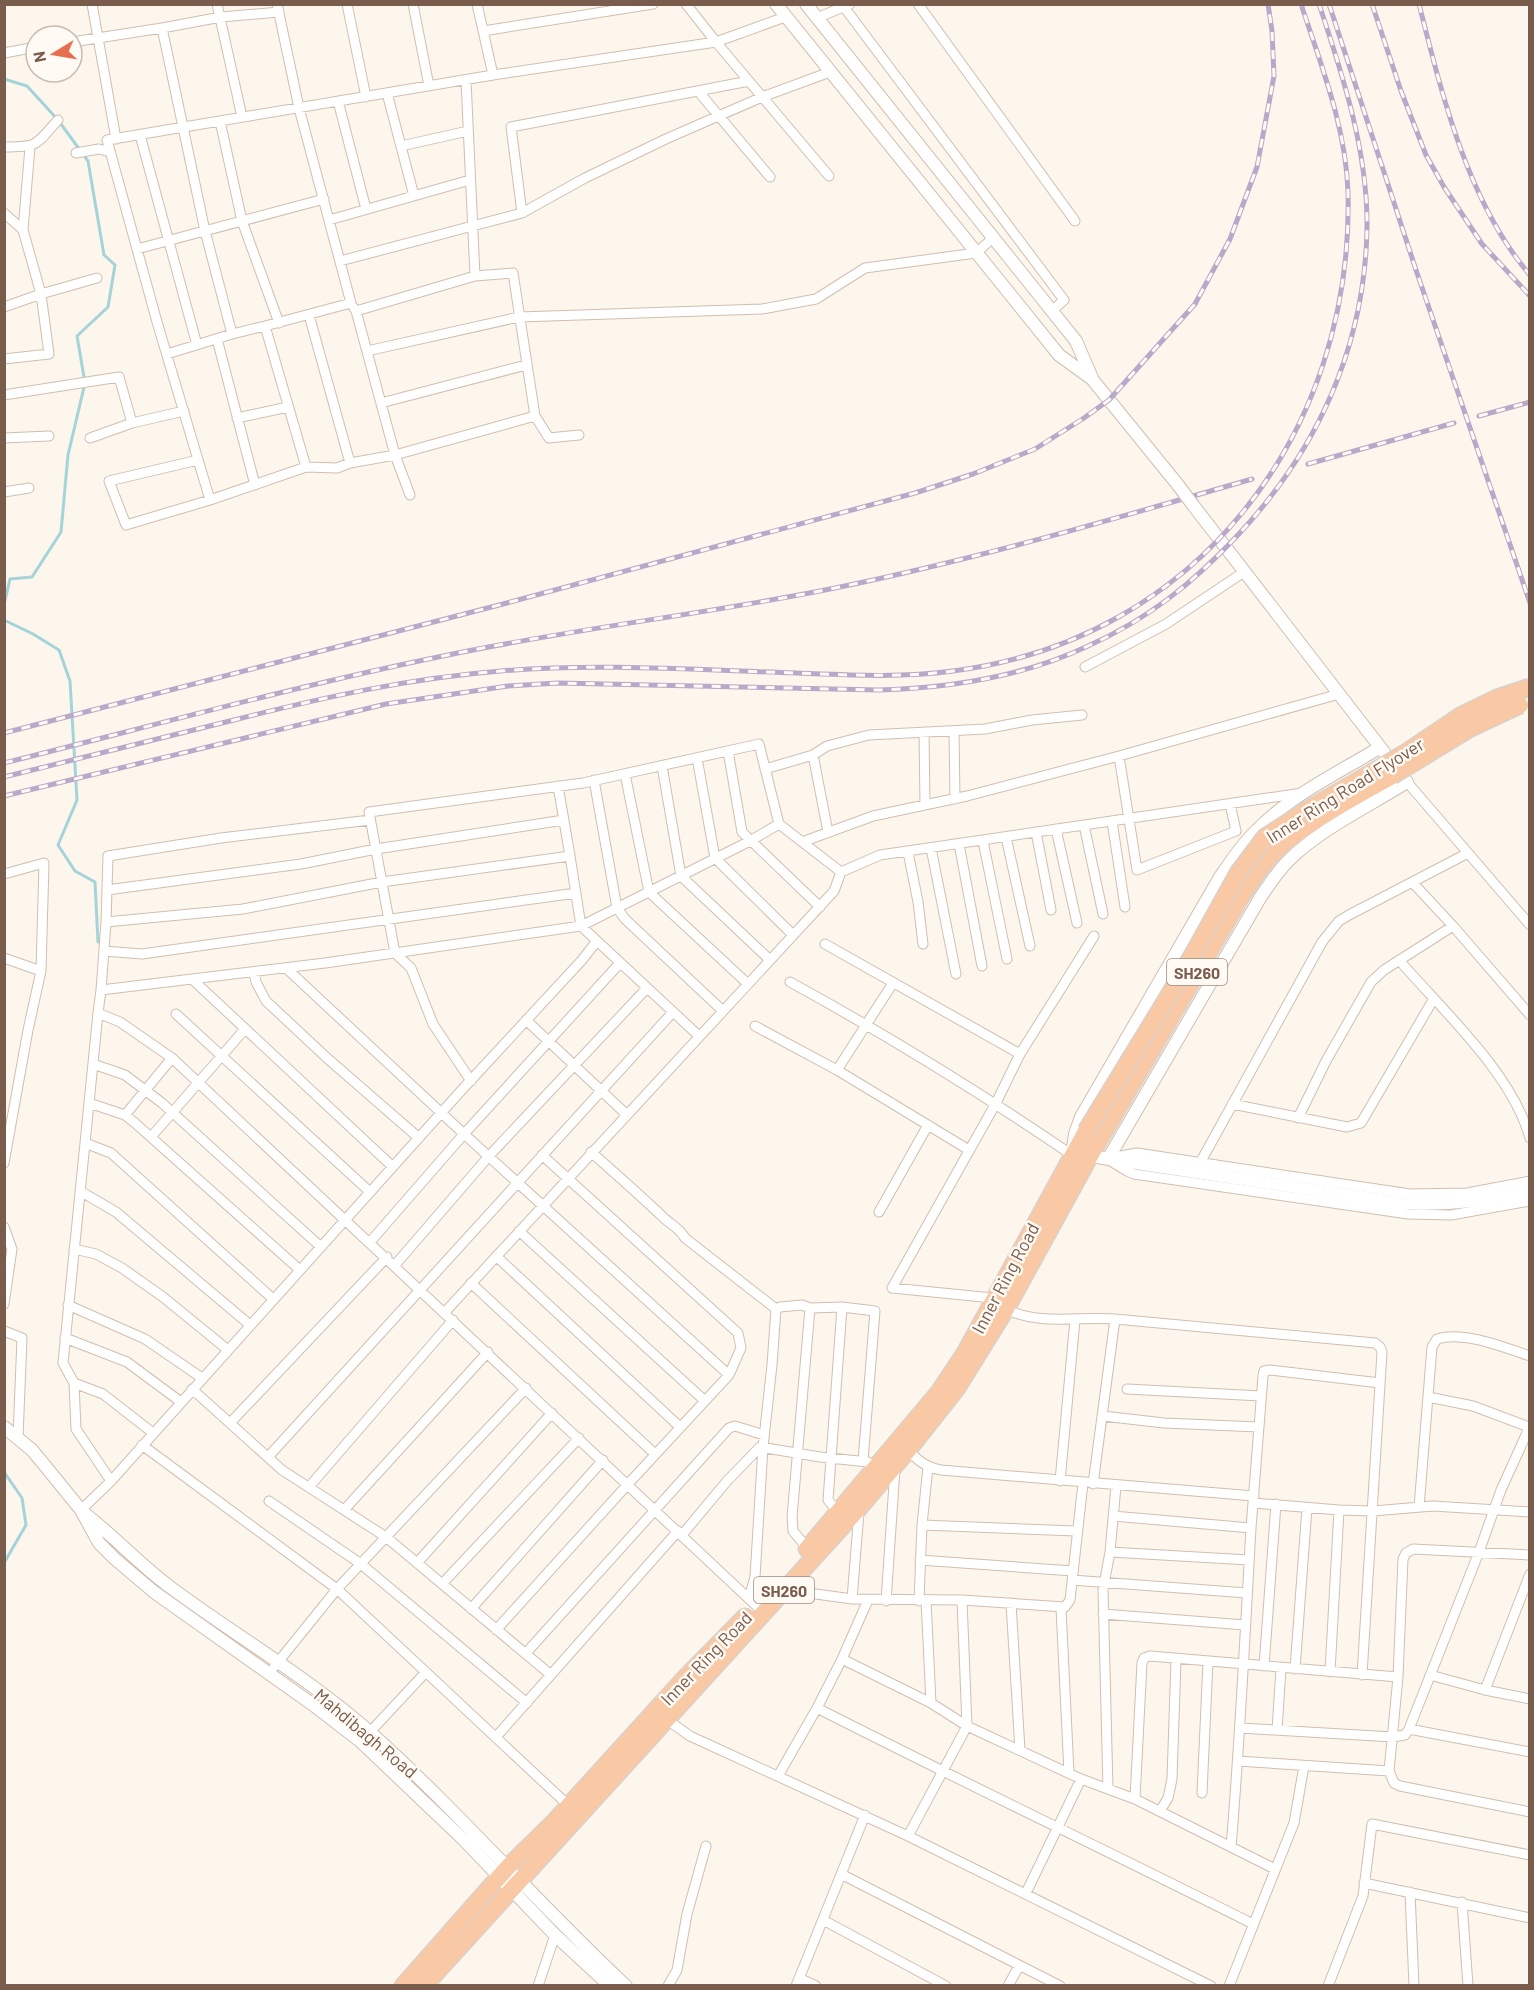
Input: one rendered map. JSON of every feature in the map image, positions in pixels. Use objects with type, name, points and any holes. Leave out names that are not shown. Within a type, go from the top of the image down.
[{"type":"highway","name":"Inner Ring Road Flyover","points":[[1090,1156],[1093,1136],[1238,873],[1265,837],[1407,752],[1462,715],[1497,698],[1530,687]]},
{"type":"highway","name":"Inner Ring Road Flyover","points":[[1072,1155],[1093,1136],[1242,895],[1264,864],[1281,846],[1316,820],[1469,729],[1530,702]]},
{"type":"highway","name":"Inner Ring Road","points":[[403,1986],[503,1873],[808,1549],[939,1392],[965,1353],[1072,1155]]},
{"type":"highway","name":"Inner Ring Road","points":[[424,1986],[666,1719],[756,1605],[788,1586],[859,1508],[880,1462],[908,1450],[957,1388],[1006,1310],[1090,1156]]},
{"type":"street","points":[[92,4],[116,139]]},
{"type":"street","points":[[217,4],[243,117]]},
{"type":"street","points":[[347,4],[366,97]]},
{"type":"street","points":[[413,4],[429,86]]},
{"type":"street","points":[[477,4],[493,75]]},
{"type":"street","points":[[483,31],[653,4]]},
{"type":"street","points":[[686,4],[829,176]]},
{"type":"street","points":[[776,4],[1059,355],[1092,379],[1178,485],[1379,748],[1530,925]]},
{"type":"street","points":[[806,4],[1076,341],[1092,379]]},
{"type":"street","points":[[918,4],[1075,221]]},
{"type":"street","points":[[817,18],[847,6],[1064,300],[1052,311]]},
{"type":"street","points":[[84,40],[278,8],[299,108],[340,261],[395,455],[410,495]]},
{"type":"street","points":[[210,500],[107,140],[493,75],[716,42],[785,17]]},
{"type":"street","points":[[162,28],[205,231],[232,334]]},
{"type":"street","points":[[4,52],[24,49]]},
{"type":"street","points":[[340,261],[522,213],[585,178],[718,116],[830,72]]},
{"type":"street","points":[[466,80],[475,276]]},
{"type":"street","points":[[522,213],[510,128],[749,81]]},
{"type":"street","points":[[698,91],[770,177]]},
{"type":"street","points":[[387,93],[414,196]]},
{"type":"street","points":[[338,101],[366,209]]},
{"type":"street","points":[[4,147],[30,147],[37,144],[58,120]]},
{"type":"street","points":[[220,121],[242,221],[279,323]]},
{"type":"street","points":[[401,146],[468,131]]},
{"type":"street","points":[[140,135],[197,345]]},
{"type":"street","points":[[4,359],[49,354],[42,294],[23,230],[30,147]]},
{"type":"street","points":[[76,153],[99,149],[110,152]]},
{"type":"street","points":[[329,220],[470,180]]},
{"type":"street","points":[[137,249],[324,199]]},
{"type":"street","points":[[4,213],[23,230]]},
{"type":"street","points":[[367,351],[519,317],[762,309],[816,299],[865,268],[976,253],[993,238]]},
{"type":"street","points":[[167,354],[232,334],[309,315],[354,307],[475,276],[513,273],[535,416],[549,438],[579,435]]},
{"type":"street","points":[[4,307],[98,278]]},
{"type":"street","points":[[309,315],[350,464]]},
{"type":"street","points":[[265,326],[306,467]]},
{"type":"street","points":[[217,339],[255,485]]},
{"type":"street","points":[[381,403],[526,365]]},
{"type":"street","points":[[4,395],[118,377],[132,423]]},
{"type":"street","points":[[237,418],[288,407]]},
{"type":"street","points":[[90,438],[132,423],[184,411]]},
{"type":"street","points":[[198,460],[109,481],[126,525],[210,500],[306,467],[337,468],[395,455],[535,416]]},
{"type":"street","points":[[4,438],[49,436]]},
{"type":"street","points":[[4,492],[29,488]]},
{"type":"street","points":[[1085,667],[1166,624],[1244,572]]},
{"type":"street","points":[[801,842],[873,816],[955,799],[1339,694]]},
{"type":"street","points":[[765,769],[868,735],[985,729],[1032,720],[1082,715]]},
{"type":"street","points":[[954,731],[955,799]]},
{"type":"street","points":[[924,732],[925,805]]},
{"type":"street","points":[[471,1081],[433,1024],[411,968],[395,953],[369,812],[594,780],[759,744],[779,824],[841,872]]},
{"type":"street","points":[[790,982],[866,1023],[996,1103],[1072,1155],[1075,1134],[1081,1117],[1220,877],[1256,830],[1304,793],[1379,748]]},
{"type":"street","points":[[728,751],[741,828],[750,841],[820,907]]},
{"type":"street","points":[[813,755],[828,832]]},
{"type":"street","points":[[1119,756],[1137,870],[1236,831],[1230,804]]},
{"type":"street","points":[[697,758],[715,858],[793,935]]},
{"type":"street","points":[[662,766],[681,876],[770,960]]},
{"type":"street","points":[[625,774],[649,892],[748,984]]},
{"type":"street","points":[[594,780],[617,908],[636,929],[723,1011]]},
{"type":"street","points":[[1108,1158],[1275,876],[1310,843],[1407,782]]},
{"type":"street","points":[[558,786],[581,926],[699,1036]]},
{"type":"street","points":[[445,1312],[820,907],[834,891],[841,872],[880,855],[1304,793]]},
{"type":"street","points":[[111,1481],[76,1429],[74,1383],[63,1363],[104,951],[108,856],[221,838],[370,820]]},
{"type":"street","points":[[107,890],[301,864],[376,849],[564,820]]},
{"type":"street","points":[[1112,821],[1125,907]]},
{"type":"street","points":[[100,990],[286,968],[581,926],[750,841],[779,824]]},
{"type":"street","points":[[1084,825],[1103,914]]},
{"type":"street","points":[[1056,829],[1077,923]]},
{"type":"street","points":[[1035,832],[1051,910]]},
{"type":"street","points":[[1006,837],[1030,946]]},
{"type":"street","points":[[982,841],[1007,959]]},
{"type":"street","points":[[959,844],[982,966]]},
{"type":"street","points":[[931,848],[956,974]]},
{"type":"street","points":[[908,852],[918,902],[922,944]]},
{"type":"street","points":[[1200,1162],[1330,930],[1349,915],[1468,854]]},
{"type":"street","points":[[106,922],[243,909],[382,882],[570,856]]},
{"type":"street","points":[[4,874],[44,863],[41,971],[4,1163]]},
{"type":"street","points":[[1413,883],[1530,1015]]},
{"type":"street","points":[[104,951],[142,954],[576,893]]},
{"type":"street","points":[[1298,1118],[1365,989],[1377,975],[1453,926]]},
{"type":"street","points":[[993,1298],[892,1288],[996,1103],[1020,1054],[1094,936]]},
{"type":"street","points":[[81,1510],[111,1481],[596,942]]},
{"type":"street","points":[[825,944],[1020,1054]]},
{"type":"street","points":[[4,958],[41,971]]},
{"type":"street","points":[[1400,960],[1478,1050],[1514,1098],[1528,1126],[1530,1138]]},
{"type":"street","points":[[370,1242],[464,1134],[620,963]]},
{"type":"street","points":[[286,968],[464,1134],[729,1375]]},
{"type":"street","points":[[254,972],[256,982],[266,1000],[327,1058],[419,1138]]},
{"type":"street","points":[[192,979],[393,1167]]},
{"type":"street","points":[[837,1070],[893,983]]},
{"type":"street","points":[[395,1265],[489,1156],[647,988]]},
{"type":"street","points":[[1232,1104],[1347,1127],[1361,1123],[1433,1000]]},
{"type":"street","points":[[268,1456],[673,1012]]},
{"type":"street","points":[[98,1013],[120,1022],[172,1058],[756,1605]]},
{"type":"street","points":[[177,1014],[370,1192]]},
{"type":"street","points":[[526,1020],[626,1114]]},
{"type":"street","points":[[755,1026],[837,1070],[969,1150]]},
{"type":"street","points":[[151,1137],[245,1029]]},
{"type":"street","points":[[125,1115],[172,1058]]},
{"type":"street","points":[[93,1064],[125,1076],[146,1089],[321,1247]]},
{"type":"street","points":[[89,1103],[125,1115],[300,1270]]},
{"type":"street","points":[[879,1212],[928,1125]]},
{"type":"street","points":[[85,1143],[111,1153],[273,1299]]},
{"type":"street","points":[[591,1152],[681,1231],[685,1238],[776,1309]]},
{"type":"street","points":[[1108,1158],[1137,1153],[1410,1194],[1467,1193],[1530,1181]]},
{"type":"street","points":[[496,1630],[729,1375],[741,1348],[738,1333],[542,1155]]},
{"type":"street","points":[[1090,1156],[1422,1204],[1473,1202],[1530,1191]]},
{"type":"street","points":[[1108,1158],[1120,1168],[1134,1174],[1385,1212],[1451,1215],[1530,1202]]},
{"type":"street","points":[[80,1191],[116,1212],[250,1325]]},
{"type":"street","points":[[4,1227],[12,1249],[4,1304]]},
{"type":"street","points":[[519,1231],[705,1401]]},
{"type":"street","points":[[74,1249],[96,1254],[122,1268],[163,1297],[228,1350]]},
{"type":"street","points":[[496,1256],[680,1427]]},
{"type":"street","points":[[230,1423],[387,1257]]},
{"type":"street","points":[[471,1283],[655,1454]]},
{"type":"street","points":[[68,1305],[145,1339],[202,1378]]},
{"type":"street","points":[[776,1309],[802,1305],[810,1308],[842,1307],[875,1311],[886,1601]]},
{"type":"street","points":[[838,1512],[828,1500],[842,1307]]},
{"type":"street","points":[[808,1549],[793,1531],[792,1517],[810,1308]]},
{"type":"street","points":[[756,1605],[755,1577],[763,1447],[776,1309]]},
{"type":"street","points":[[1006,1310],[1026,1317],[1075,1320],[1115,1319],[1375,1343],[1380,1347],[1382,1352],[1362,1675]]},
{"type":"street","points":[[788,1586],[808,1593],[852,1599],[962,1600],[1065,1607],[1071,1600],[1077,1531],[1103,1416],[1115,1319]]},
{"type":"street","points":[[309,1487],[453,1320]]},
{"type":"street","points":[[1060,1481],[1075,1320]]},
{"type":"street","points":[[4,1330],[22,1338],[18,1437]]},
{"type":"street","points":[[1419,1507],[1432,1347],[1437,1339],[1448,1336],[1484,1342],[1530,1356]]},
{"type":"street","points":[[65,1338],[127,1362],[181,1402]]},
{"type":"street","points":[[344,1510],[488,1352]]},
{"type":"street","points":[[1231,1848],[1251,1528],[1264,1371],[1380,1383]]},
{"type":"street","points":[[74,1383],[103,1394],[153,1433]]},
{"type":"street","points":[[270,1674],[338,1589],[526,1388]]},
{"type":"street","points":[[192,1389],[282,1470],[386,1537],[551,1675]]},
{"type":"street","points":[[1127,1389],[1261,1396]]},
{"type":"street","points":[[1240,1728],[1393,1737],[1404,1735],[1409,1729],[1518,1448],[1529,1427],[1473,1406],[1428,1397]]},
{"type":"street","points":[[417,1563],[552,1413]]},
{"type":"street","points":[[1103,1416],[1164,1423],[1259,1427]]},
{"type":"street","points":[[526,1653],[729,1428],[735,1426],[764,1435]]},
{"type":"street","name":"Mahdibagh Road","points":[[4,1427],[32,1450],[81,1510],[99,1544],[134,1576],[339,1724],[378,1757],[464,1840],[626,1986]]},
{"type":"street","points":[[442,1584],[579,1438]]},
{"type":"street","points":[[142,1445],[338,1589],[568,1805]]},
{"type":"street","points":[[496,1737],[759,1447],[880,1462]]},
{"type":"street","points":[[908,1450],[918,1461],[940,1470],[1254,1499],[1307,1508],[1373,1511],[1419,1507],[1530,1512]]},
{"type":"street","points":[[471,1608],[603,1460]]},
{"type":"street","points":[[928,1467],[920,1560],[931,1703]]},
{"type":"street","points":[[1108,1789],[1103,1614],[1104,1583],[1110,1552],[1116,1486]]},
{"type":"street","points":[[269,1501],[361,1564],[527,1703]]},
{"type":"street","points":[[1264,1666],[1276,1504]]},
{"type":"street","points":[[852,1599],[859,1508]]},
{"type":"street","points":[[1295,1669],[1307,1508]]},
{"type":"street","name":"Mahdibagh Road","points":[[81,1510],[110,1533],[148,1570],[278,1662],[370,1732],[455,1814],[503,1873]]},
{"type":"street","points":[[1329,1672],[1339,1510]]},
{"type":"street","points":[[1113,1516],[1251,1528]]},
{"type":"street","points":[[922,1525],[1077,1531]]},
{"type":"street","points":[[1530,1555],[1413,1549],[1402,1559],[1398,1677],[1389,1771],[1394,1783],[1400,1786],[1530,1812]]},
{"type":"street","points":[[1110,1552],[1249,1560]]},
{"type":"street","points":[[920,1560],[1073,1576],[1104,1583],[1247,1593]]},
{"type":"street","points":[[1485,1690],[1530,1574]]},
{"type":"street","points":[[778,1776],[817,1708],[868,1600]]},
{"type":"street","points":[[908,1836],[967,1726],[962,1600]]},
{"type":"street","points":[[1011,1603],[1020,1750]]},
{"type":"street","points":[[1061,1608],[1069,1773]]},
{"type":"street","points":[[1103,1614],[1245,1626]]},
{"type":"street","points":[[1135,1799],[1144,1658],[1150,1656],[1398,1677]]},
{"type":"street","points":[[842,1659],[931,1703],[967,1726],[1081,1779],[1135,1799],[1275,1869]]},
{"type":"street","points":[[1160,1811],[1168,1798],[1172,1779],[1176,1659]]},
{"type":"street","points":[[1202,1793],[1208,1662]]},
{"type":"street","points":[[1277,1730],[1281,1668]]},
{"type":"street","points":[[370,1732],[426,1672]]},
{"type":"street","points":[[1430,1675],[1530,1699]]},
{"type":"street","points":[[817,1708],[942,1772],[1059,1826],[1253,1924]]},
{"type":"street","points":[[666,1719],[690,1736],[865,1815],[1211,1986]]},
{"type":"street","points":[[1409,1729],[1530,1752]]},
{"type":"street","points":[[1238,1761],[1389,1771]]},
{"type":"street","points":[[1229,1986],[1294,1823],[1304,1766]]},
{"type":"street","points":[[1026,1893],[1081,1779]]},
{"type":"street","points":[[816,1986],[797,1982],[865,1815]]},
{"type":"street","points":[[1328,1986],[1363,1896],[1372,1824],[1530,1855]]},
{"type":"street","points":[[668,1986],[677,1970],[687,1914],[706,1846]]},
{"type":"street","points":[[842,1874],[1060,1986]]},
{"type":"street","points":[[1364,1883],[1530,1918]]},
{"type":"street","name":"Mahdibagh Road","points":[[516,1886],[555,1935],[610,1986]]},
{"type":"street","points":[[1410,1892],[1414,1986]]},
{"type":"street","points":[[1462,1902],[1468,1986]]},
{"type":"street","points":[[823,1920],[946,1986]]},
{"type":"street","points":[[538,1986],[555,1935]]},
{"type":"street","points":[[1008,1986],[1019,1966]]},
{"type":"waterway","points":[[4,79],[27,86],[58,120],[88,161],[104,255],[115,265],[108,307],[77,336],[85,383],[68,455],[61,532],[32,577],[10,579],[4,605]]},
{"type":"waterway","points":[[4,620],[59,650],[70,681],[77,800],[58,845],[75,871],[95,882],[98,942]]},
{"type":"waterway","points":[[4,1472],[22,1498],[26,1525],[4,1563]]},
{"type":"railway","points":[[4,733],[503,604],[915,493],[973,474],[1035,449],[1109,400],[1195,304],[1230,239],[1257,167],[1274,76],[1268,4]]},
{"type":"railway","points":[[4,777],[303,703],[434,678],[501,671],[575,668],[648,668],[855,675],[933,673],[953,671],[1040,651],[1118,617],[1187,569],[1244,510],[1290,441],[1323,364],[1343,281],[1348,192],[1338,120],[1301,4]]},
{"type":"railway","points":[[4,796],[386,704],[508,686],[558,683],[879,690],[932,687],[986,679],[1063,657],[1110,635],[1150,612],[1186,585],[1237,536],[1291,469],[1313,433],[1346,355],[1357,314],[1364,272],[1366,200],[1359,143],[1337,59],[1319,4]]},
{"type":"railway","points":[[1329,4],[1416,270],[1530,603]]},
{"type":"railway","points":[[1372,4],[1401,91],[1426,155],[1444,187],[1482,244],[1530,296]]},
{"type":"railway","points":[[1419,4],[1448,111],[1474,182],[1508,246],[1530,275]]},
{"type":"railway","points":[[1479,416],[1530,402]]},
{"type":"railway","points":[[1308,464],[1454,423]]},
{"type":"railway","points":[[4,763],[281,693],[496,645],[739,606],[888,577],[1045,538],[1252,479]]}]
